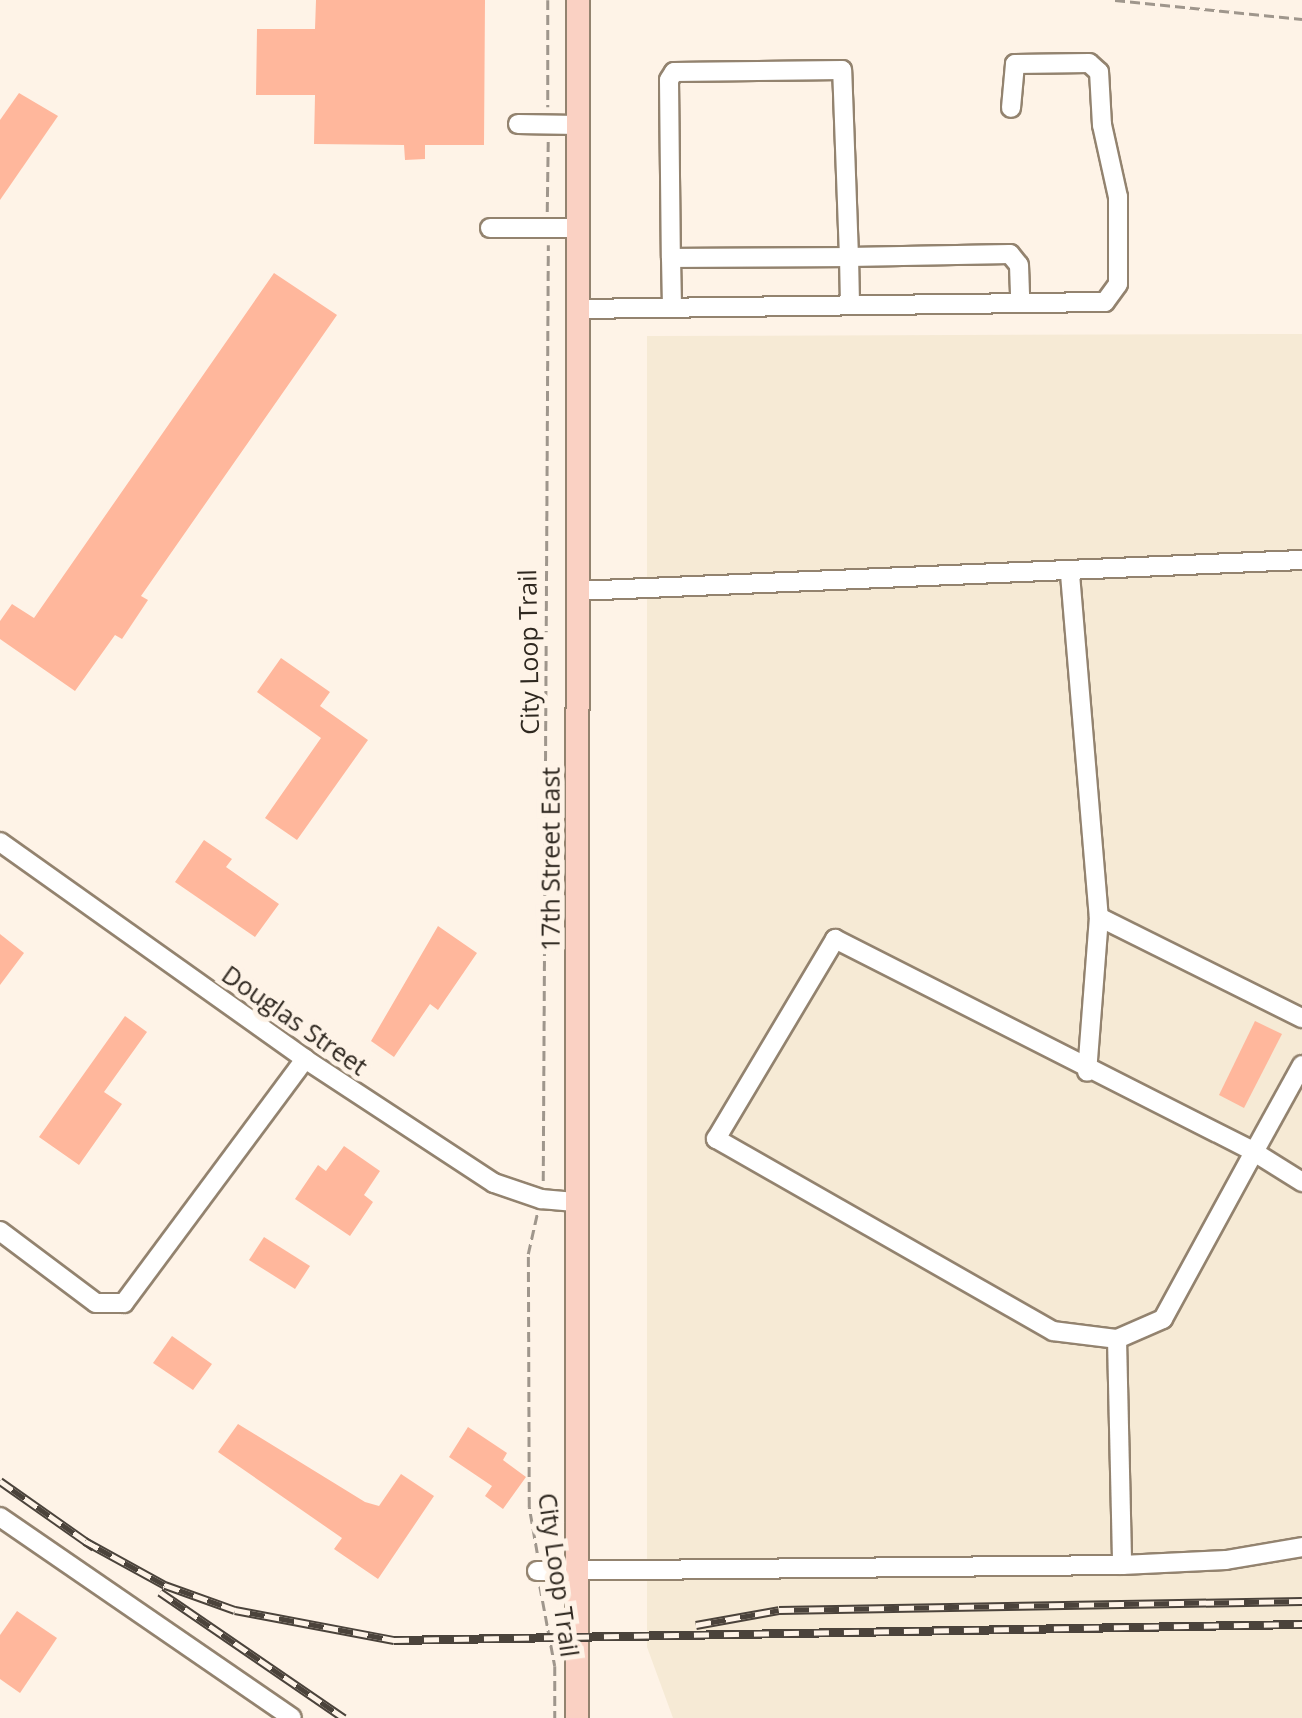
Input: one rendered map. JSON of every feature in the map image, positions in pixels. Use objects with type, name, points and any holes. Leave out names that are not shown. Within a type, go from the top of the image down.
[{"type":"main road","name":"17th Street East","points":[[577,1718],[578,0]]},
{"type":"street","points":[[578,309],[1105,302],[1114,295],[1118,197],[1102,125],[1099,72],[1089,64],[1016,64],[1011,108]]},
{"type":"street","points":[[672,308],[674,72],[833,66],[847,80],[850,304]]},
{"type":"street","points":[[518,124],[578,126]]},
{"type":"street","points":[[490,228],[578,228]]},
{"type":"street","points":[[671,258],[1010,254],[1019,265],[1020,301]]},
{"type":"street","points":[[577,591],[1070,574],[1302,560]]},
{"type":"street","points":[[1070,574],[1099,916],[1088,1072]]},
{"type":"street","name":"Douglas Street","points":[[0,842],[305,1060],[494,1183],[540,1199],[578,1202]]},
{"type":"street","points":[[1099,916],[1302,1018]]},
{"type":"street","points":[[1302,1066],[1254,1152],[1163,1318],[1117,1339],[1054,1331],[716,1139],[835,939],[1088,1072],[1254,1152],[1302,1182]]},
{"type":"street","points":[[0,1231],[96,1303],[124,1303],[305,1060]]},
{"type":"street","points":[[1117,1339],[1122,1566]]},
{"type":"street","points":[[0,1517],[292,1718]]},
{"type":"street","points":[[537,1571],[1122,1566],[1226,1560],[1302,1547]]},
{"type":"path","name":"City Loop Trail","points":[[548,0],[547,1083],[540,1199],[528,1254],[529,1507],[555,1666],[555,1718]]},
{"type":"path","points":[[1115,0],[1302,18]]},
{"type":"shaded area","points":[[1302,334],[1302,1718],[673,1718],[647,1647],[647,336]]},
{"type":"building","points":[[316,0],[485,0],[484,145],[425,145],[425,159],[405,160],[404,145],[314,144],[315,95],[256,95],[257,29],[315,29]]},
{"type":"building","points":[[19,93],[58,116],[0,200],[0,120]]},
{"type":"building","points":[[274,273],[337,315],[141,596],[148,600],[122,639],[115,635],[75,691],[0,639],[0,621],[12,604],[34,618]]},
{"type":"building","points":[[281,658],[330,692],[320,706],[368,740],[297,840],[265,818],[321,738],[257,692]]},
{"type":"building","points":[[204,840],[232,859],[226,867],[279,904],[255,937],[175,882]]},
{"type":"building","points":[[438,926],[477,953],[438,1010],[430,1004],[394,1057],[371,1041]]},
{"type":"building","points":[[0,934],[24,953],[0,985]]},
{"type":"building","points":[[125,1016],[147,1032],[104,1092],[122,1104],[79,1165],[39,1137]]},
{"type":"building","points":[[1255,1021],[1282,1034],[1244,1108],[1219,1095]]},
{"type":"building","points":[[344,1146],[380,1171],[364,1195],[373,1202],[350,1236],[295,1199],[318,1165],[326,1171]]},
{"type":"building","points":[[264,1237],[310,1266],[295,1289],[249,1260]]},
{"type":"building","points":[[172,1336],[212,1364],[193,1390],[153,1363]]},
{"type":"building","points":[[238,1424],[365,1502],[379,1506],[401,1474],[434,1496],[378,1579],[334,1549],[342,1538],[218,1452]]},
{"type":"building","points":[[468,1427],[507,1453],[503,1460],[526,1477],[503,1509],[485,1496],[492,1486],[449,1457]]},
{"type":"building","points":[[17,1611],[57,1638],[20,1693],[0,1679],[0,1635]]},
{"type":"railway","points":[[0,1481],[94,1547]]},
{"type":"railway","points":[[85,1541],[165,1585],[235,1610],[394,1640],[1302,1624]]},
{"type":"railway","points":[[160,1592],[344,1718]]},
{"type":"railway","points":[[696,1625],[779,1610],[1302,1601]]}]
